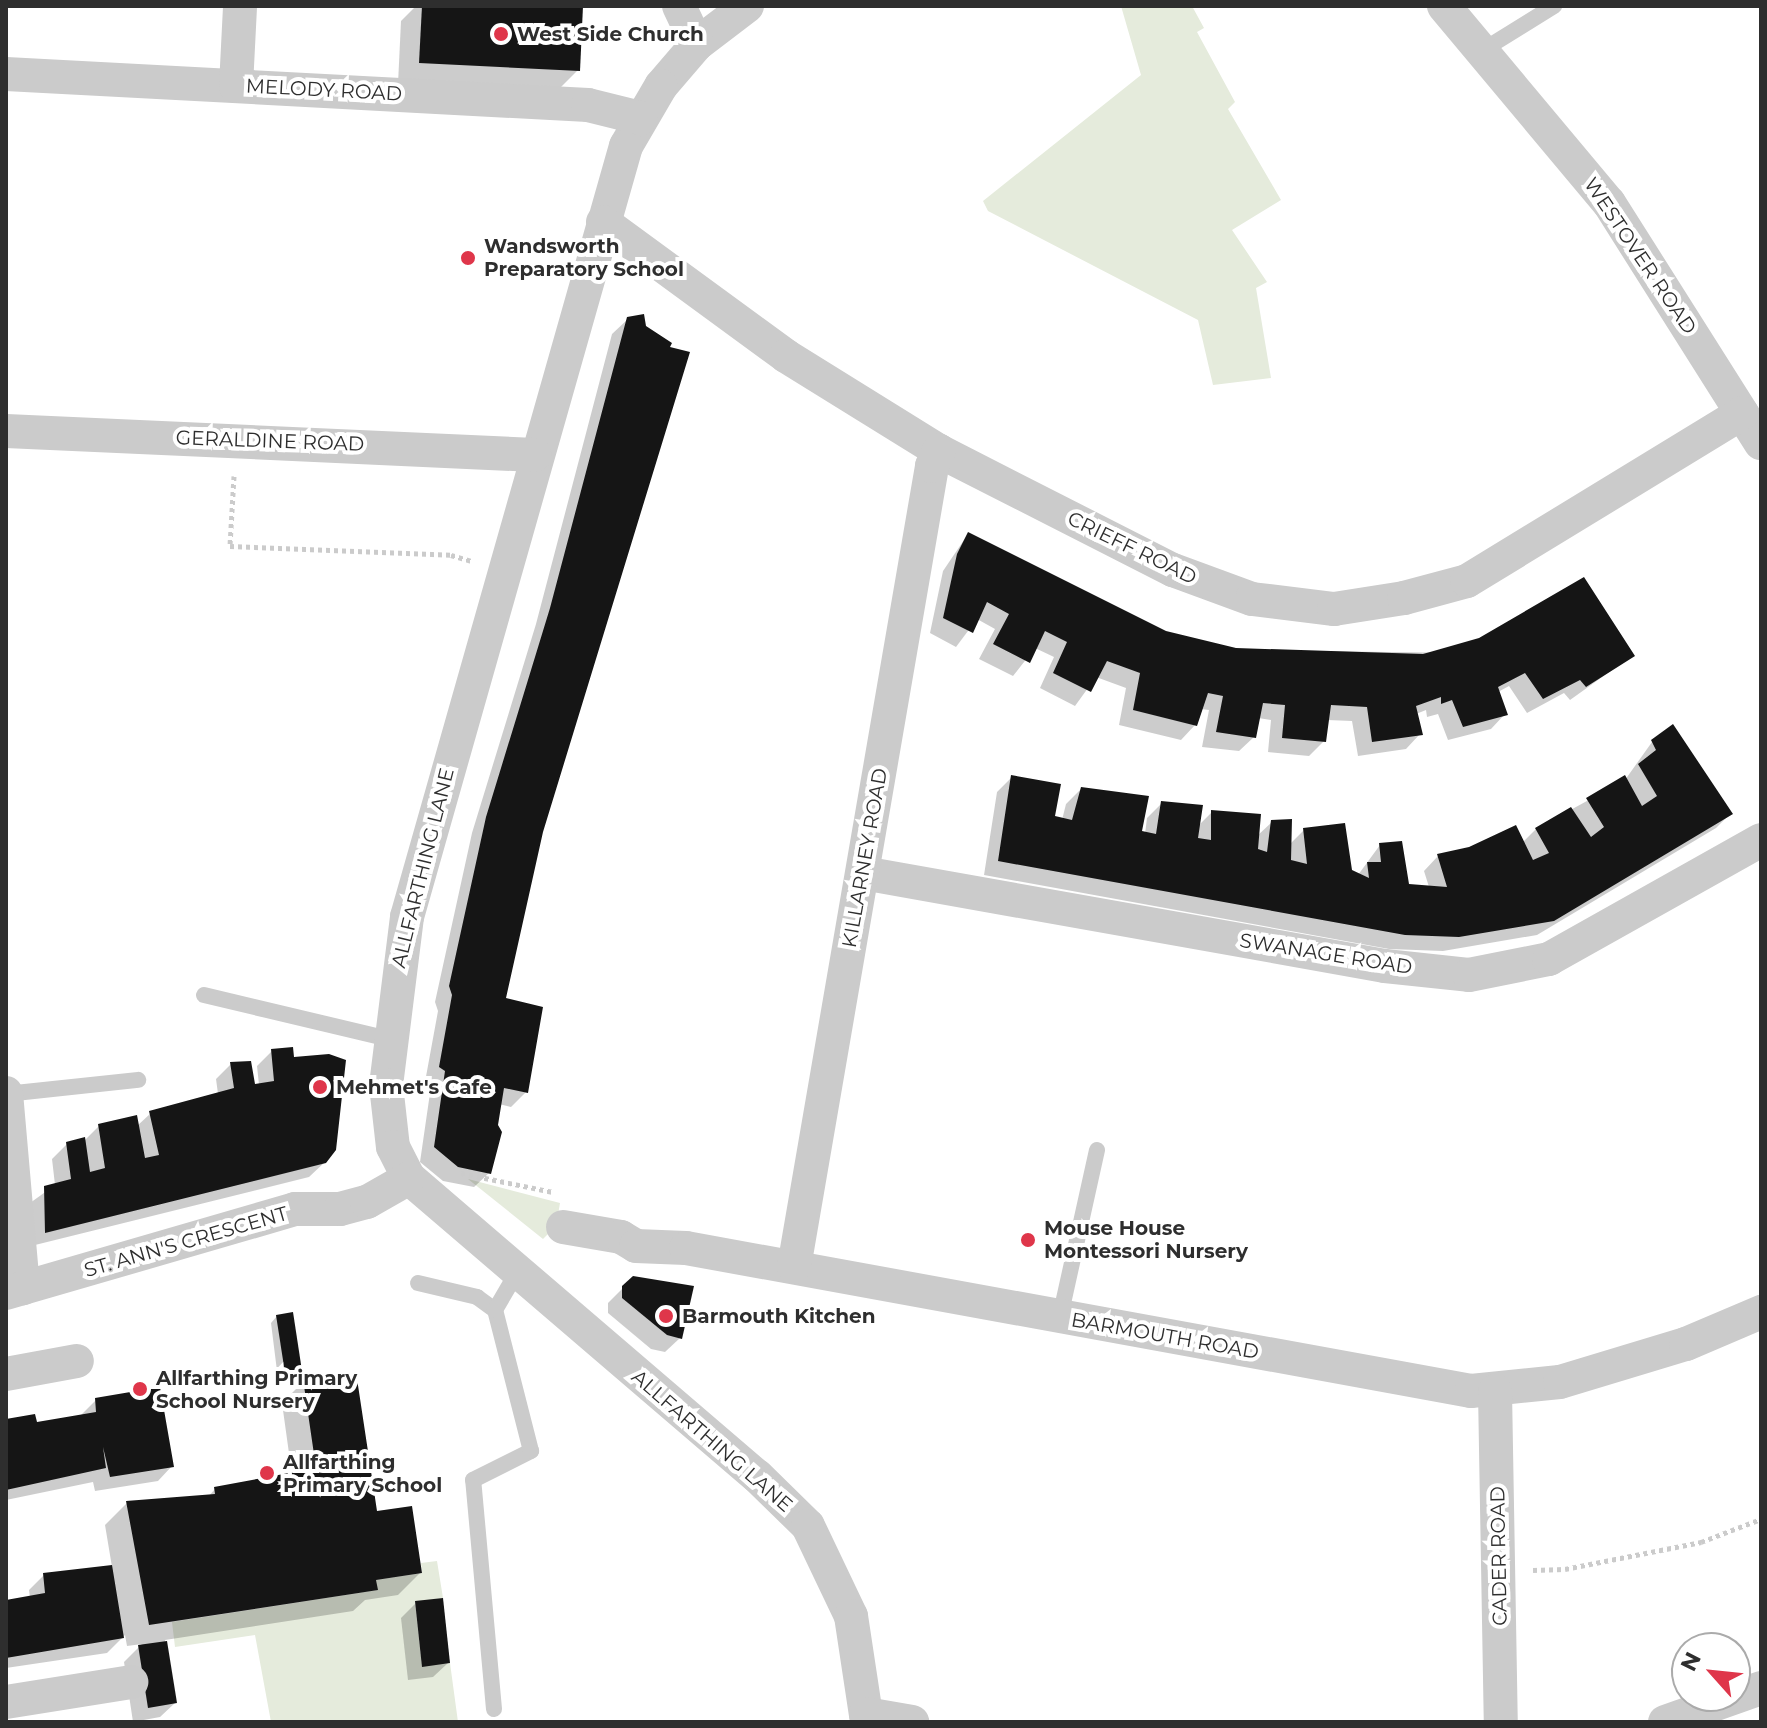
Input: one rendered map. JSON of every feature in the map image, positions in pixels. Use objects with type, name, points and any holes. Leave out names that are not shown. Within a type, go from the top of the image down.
[{"type":"street","points":[[236,86],[240,6]]},
{"type":"street","points":[[679,6],[697,44]]},
{"type":"street","name":"ALLFARTHING LANE","points":[[747,6],[697,44],[640,118],[603,222],[534,455],[407,917],[388,1039],[388,1120],[396,1156],[409,1178],[516,1274],[757,1476],[808,1526],[851,1616],[867,1718]]},
{"type":"street","name":"WESTOVER ROAD","points":[[1444,6],[1609,203],[1761,443]]},
{"type":"street","name":"MELODY ROAD","points":[[6,74],[588,105],[640,118]]},
{"type":"street","name":"CRIEFF ROAD","points":[[603,222],[786,356],[939,451],[1173,570],[1252,599],[1334,609],[1467,581],[1742,413]]},
{"type":"street","name":"GERALDINE ROAD","points":[[6,431],[215,438],[534,455]]},
{"type":"street","name":"KILLARNEY ROAD","points":[[794,1267],[932,466],[939,451]]},
{"type":"street","name":"SWANAGE ROAD","points":[[863,873],[1385,966],[1469,975],[1549,959],[1761,840]]},
{"type":"street","points":[[6,1093],[14,1290]]},
{"type":"street","name":"ST. ANN'S CRESCENT","points":[[14,1290],[295,1209],[340,1209],[367,1202],[409,1178]]},
{"type":"street","name":"BARMOUTH ROAD","points":[[562,1210],[657,1249],[686,1248],[794,1267],[1444,1388],[1495,1391],[1560,1382],[1686,1344],[1761,1312]]},
{"type":"street","points":[[6,1374],[77,1361]]},
{"type":"street","name":"CADER ROAD","points":[[1495,1391],[1501,1722]]},
{"type":"street","points":[[6,1702],[131,1682]]},
{"type":"street","points":[[1665,1722],[1761,1688]]},
{"type":"street","points":[[867,1718],[912,1722]]},
{"type":"lane","points":[[1483,50],[1554,6]]},
{"type":"lane","points":[[204,995],[388,1039]]},
{"type":"lane","points":[[6,1093],[138,1080]]},
{"type":"lane","points":[[1060,1317],[1097,1150]]},
{"type":"lane","points":[[495,1310],[516,1274]]},
{"type":"lane","points":[[418,1283],[477,1297],[495,1310],[531,1451],[473,1480],[494,1709]]},
{"type":"path","points":[[215,438],[235,462],[230,546],[451,555],[503,571]]},
{"type":"path","points":[[445,1169],[562,1210]]},
{"type":"path","points":[[1499,1575],[1565,1569],[1701,1542],[1761,1519]]},
{"type":"green space","points":[[1121,6],[1192,6],[1204,28],[1197,32],[1235,102],[1228,109],[1281,200],[1232,230],[1267,282],[1256,288],[1271,378],[1213,385],[1198,320],[988,211],[983,201],[1141,75]]},
{"type":"green space","points":[[468,1179],[560,1203],[556,1226],[543,1239]]},
{"type":"green space","points":[[437,1561],[443,1598],[415,1602],[422,1666],[450,1663],[458,1722],[271,1722],[255,1635],[175,1647],[172,1622],[377,1590],[376,1580],[422,1573],[421,1563]]},
{"type":"building","name":"West Side Church","points":[[422,6],[583,6],[580,71],[419,63]]},
{"type":"building","points":[[644,314],[646,326],[672,343],[670,347],[690,352],[543,832],[506,998],[543,1007],[528,1093],[504,1088],[498,1125],[502,1132],[491,1174],[458,1167],[434,1147],[445,1071],[439,1067],[452,995],[449,986],[486,817],[550,608],[627,317]]},
{"type":"building","points":[[968,532],[1166,631],[1236,648],[1423,654],[1479,638],[1584,577],[1635,656],[1586,687],[1580,680],[1543,699],[1525,673],[1498,687],[1508,715],[1463,727],[1452,700],[1441,704],[1441,697],[1416,706],[1423,735],[1372,742],[1367,707],[1331,705],[1326,742],[1282,738],[1285,705],[1263,703],[1256,738],[1216,732],[1223,696],[1208,693],[1197,726],[1133,710],[1140,673],[1107,661],[1091,692],[1053,673],[1067,642],[1045,631],[1030,663],[993,644],[1009,614],[987,602],[973,633],[943,618],[957,554]]},
{"type":"building","points":[[1673,724],[1733,814],[1554,921],[1459,937],[1405,935],[998,861],[1011,775],[1061,784],[1055,816],[1072,820],[1081,787],[1149,796],[1142,831],[1156,834],[1161,801],[1203,805],[1198,838],[1211,840],[1211,810],[1261,814],[1258,849],[1267,852],[1271,820],[1292,819],[1291,860],[1307,864],[1303,828],[1345,823],[1352,870],[1369,878],[1367,862],[1381,862],[1379,843],[1402,841],[1409,884],[1447,887],[1437,854],[1469,847],[1516,825],[1533,860],[1549,853],[1535,828],[1571,807],[1591,837],[1604,827],[1586,798],[1625,775],[1642,806],[1657,796],[1638,764],[1656,750],[1651,740]]},
{"type":"building","points":[[293,1047],[294,1057],[329,1054],[346,1060],[336,1150],[326,1163],[45,1233],[44,1186],[71,1179],[66,1142],[85,1137],[90,1172],[105,1168],[98,1124],[137,1115],[145,1158],[159,1155],[149,1111],[234,1088],[230,1062],[251,1061],[255,1084],[274,1081],[271,1049]]},
{"type":"building","name":"Barmouth Kitchen","points":[[633,1276],[694,1286],[682,1339],[667,1335],[622,1298],[622,1286]]},
{"type":"building","points":[[293,1312],[302,1371],[285,1373],[276,1315]]},
{"type":"building","points":[[356,1372],[377,1511],[412,1506],[422,1573],[376,1580],[378,1590],[149,1625],[126,1501],[215,1494],[214,1487],[316,1468],[303,1379]]},
{"type":"building","points":[[160,1387],[174,1467],[110,1477],[103,1447],[106,1468],[6,1490],[6,1419],[35,1414],[37,1422],[96,1412],[95,1398]]},
{"type":"building","points":[[112,1565],[124,1638],[6,1658],[6,1600],[45,1593],[43,1573]]},
{"type":"building","points":[[443,1598],[450,1663],[422,1667],[415,1601]]},
{"type":"building","points":[[167,1641],[177,1703],[148,1708],[138,1645]]},
{"type":"place","name":"West Side Church","points":[[501,34]]},
{"type":"place","name":"Wandsworth Preparatory School","points":[[468,258]]},
{"type":"place","name":"Mehmet's Cafe","points":[[320,1087]]},
{"type":"place","name":"Mouse House Montessori Nursery","points":[[1028,1240]]},
{"type":"place","name":"Barmouth Kitchen","points":[[666,1316]]},
{"type":"place","name":"Allfarthing Primary School Nursery","points":[[140,1389]]},
{"type":"place","name":"Allfarthing Primary School","points":[[267,1473]]}]
